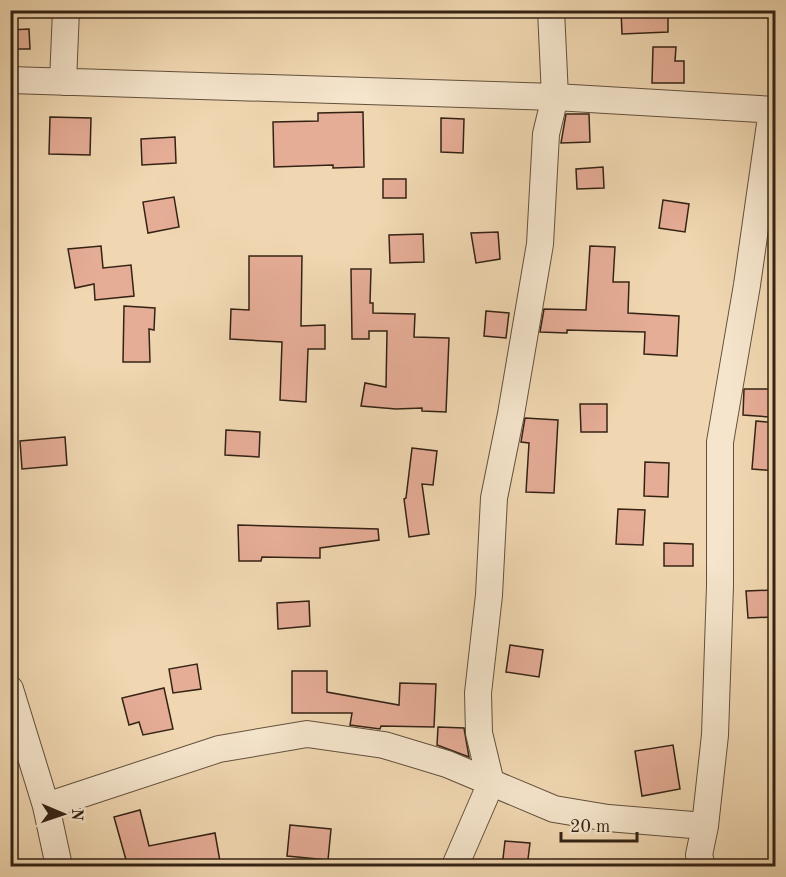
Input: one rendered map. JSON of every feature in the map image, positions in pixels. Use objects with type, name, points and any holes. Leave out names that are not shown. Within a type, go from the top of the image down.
[{"type":"street","points":[[63,82],[66,10]]},
{"type":"street","points":[[455,867],[491,783],[479,733],[478,693],[489,595],[494,498],[540,244],[546,134],[555,98],[551,10]]},
{"type":"street","points":[[10,80],[555,98],[774,110],[720,442],[720,586],[715,735],[705,826],[699,855],[702,867]]},
{"type":"street","points":[[10,689],[46,806],[59,867]]},
{"type":"street","points":[[46,806],[219,749],[307,734],[384,745],[447,764],[554,809],[608,818],[705,826]]},
{"type":"building","points":[[621,10],[668,10],[668,32],[622,34]]},
{"type":"building","points":[[29,29],[30,49],[10,49],[10,30]]},
{"type":"building","points":[[653,47],[676,47],[675,61],[684,61],[684,83],[652,83]]},
{"type":"building","points":[[363,112],[364,167],[333,168],[333,165],[274,167],[273,122],[318,121],[318,113]]},
{"type":"building","points":[[566,114],[589,114],[590,142],[561,143]]},
{"type":"building","points":[[50,117],[91,118],[90,155],[49,154]]},
{"type":"building","points":[[441,118],[464,119],[463,153],[441,152]]},
{"type":"building","points":[[175,137],[176,163],[142,165],[141,139]]},
{"type":"building","points":[[603,167],[604,188],[577,189],[576,169]]},
{"type":"building","points":[[383,179],[406,179],[406,198],[383,198]]},
{"type":"building","points":[[174,197],[179,227],[148,233],[143,202]]},
{"type":"building","points":[[663,200],[689,204],[685,232],[659,228]]},
{"type":"building","points":[[498,232],[500,259],[476,263],[471,233]]},
{"type":"building","points":[[423,234],[424,262],[390,263],[389,235]]},
{"type":"building","points":[[101,246],[103,268],[131,265],[134,296],[95,300],[94,284],[75,288],[68,249]]},
{"type":"building","points":[[590,246],[615,247],[613,282],[629,282],[628,313],[679,316],[677,356],[644,354],[645,332],[567,330],[567,333],[540,332],[544,309],[586,310]]},
{"type":"building","points":[[249,256],[302,256],[301,326],[325,325],[325,349],[308,349],[306,402],[280,400],[282,342],[230,339],[231,309],[249,310]]},
{"type":"building","points":[[351,269],[371,269],[370,303],[373,303],[373,313],[415,314],[414,337],[449,338],[446,412],[422,411],[422,408],[396,409],[361,406],[365,383],[386,387],[387,331],[369,331],[369,339],[352,339]]},
{"type":"building","points":[[124,306],[155,308],[154,330],[149,329],[150,362],[123,362]]},
{"type":"building","points":[[486,311],[509,313],[506,338],[484,336]]},
{"type":"building","points":[[744,389],[770,389],[769,417],[743,415]]},
{"type":"building","points":[[580,404],[607,404],[607,432],[581,432]]},
{"type":"building","points":[[525,418],[558,420],[554,493],[526,492],[529,443],[521,442]]},
{"type":"building","points":[[756,421],[776,423],[776,471],[752,469]]},
{"type":"building","points":[[226,430],[260,432],[259,457],[225,455]]},
{"type":"building","points":[[65,437],[67,465],[22,469],[20,441]]},
{"type":"building","points":[[412,448],[437,451],[433,485],[422,484],[429,534],[409,537],[404,499],[406,498]]},
{"type":"building","points":[[645,462],[669,463],[668,497],[644,496]]},
{"type":"building","points":[[618,509],[645,510],[643,545],[616,544]]},
{"type":"building","points":[[238,525],[378,529],[379,540],[320,548],[320,558],[262,557],[261,561],[239,561]]},
{"type":"building","points":[[664,543],[693,544],[693,566],[664,566]]},
{"type":"building","points":[[772,590],[773,617],[748,618],[746,591]]},
{"type":"building","points":[[309,601],[310,626],[278,629],[277,603]]},
{"type":"building","points":[[510,645],[543,650],[539,677],[506,672]]},
{"type":"building","points":[[197,664],[201,689],[173,693],[169,669]]},
{"type":"building","points":[[292,671],[327,671],[327,692],[399,705],[400,683],[436,684],[434,727],[381,726],[380,729],[350,725],[352,713],[292,713]]},
{"type":"building","points":[[164,688],[173,729],[143,735],[139,722],[129,725],[122,698]]},
{"type":"building","points":[[438,727],[464,728],[469,757],[437,745]]},
{"type":"building","points":[[673,745],[680,789],[642,796],[635,751]]},
{"type":"building","points":[[140,810],[149,846],[215,833],[221,867],[128,867],[114,817]]},
{"type":"building","points":[[290,825],[331,829],[328,860],[287,856]]},
{"type":"building","points":[[505,841],[530,843],[527,867],[502,867]]}]
